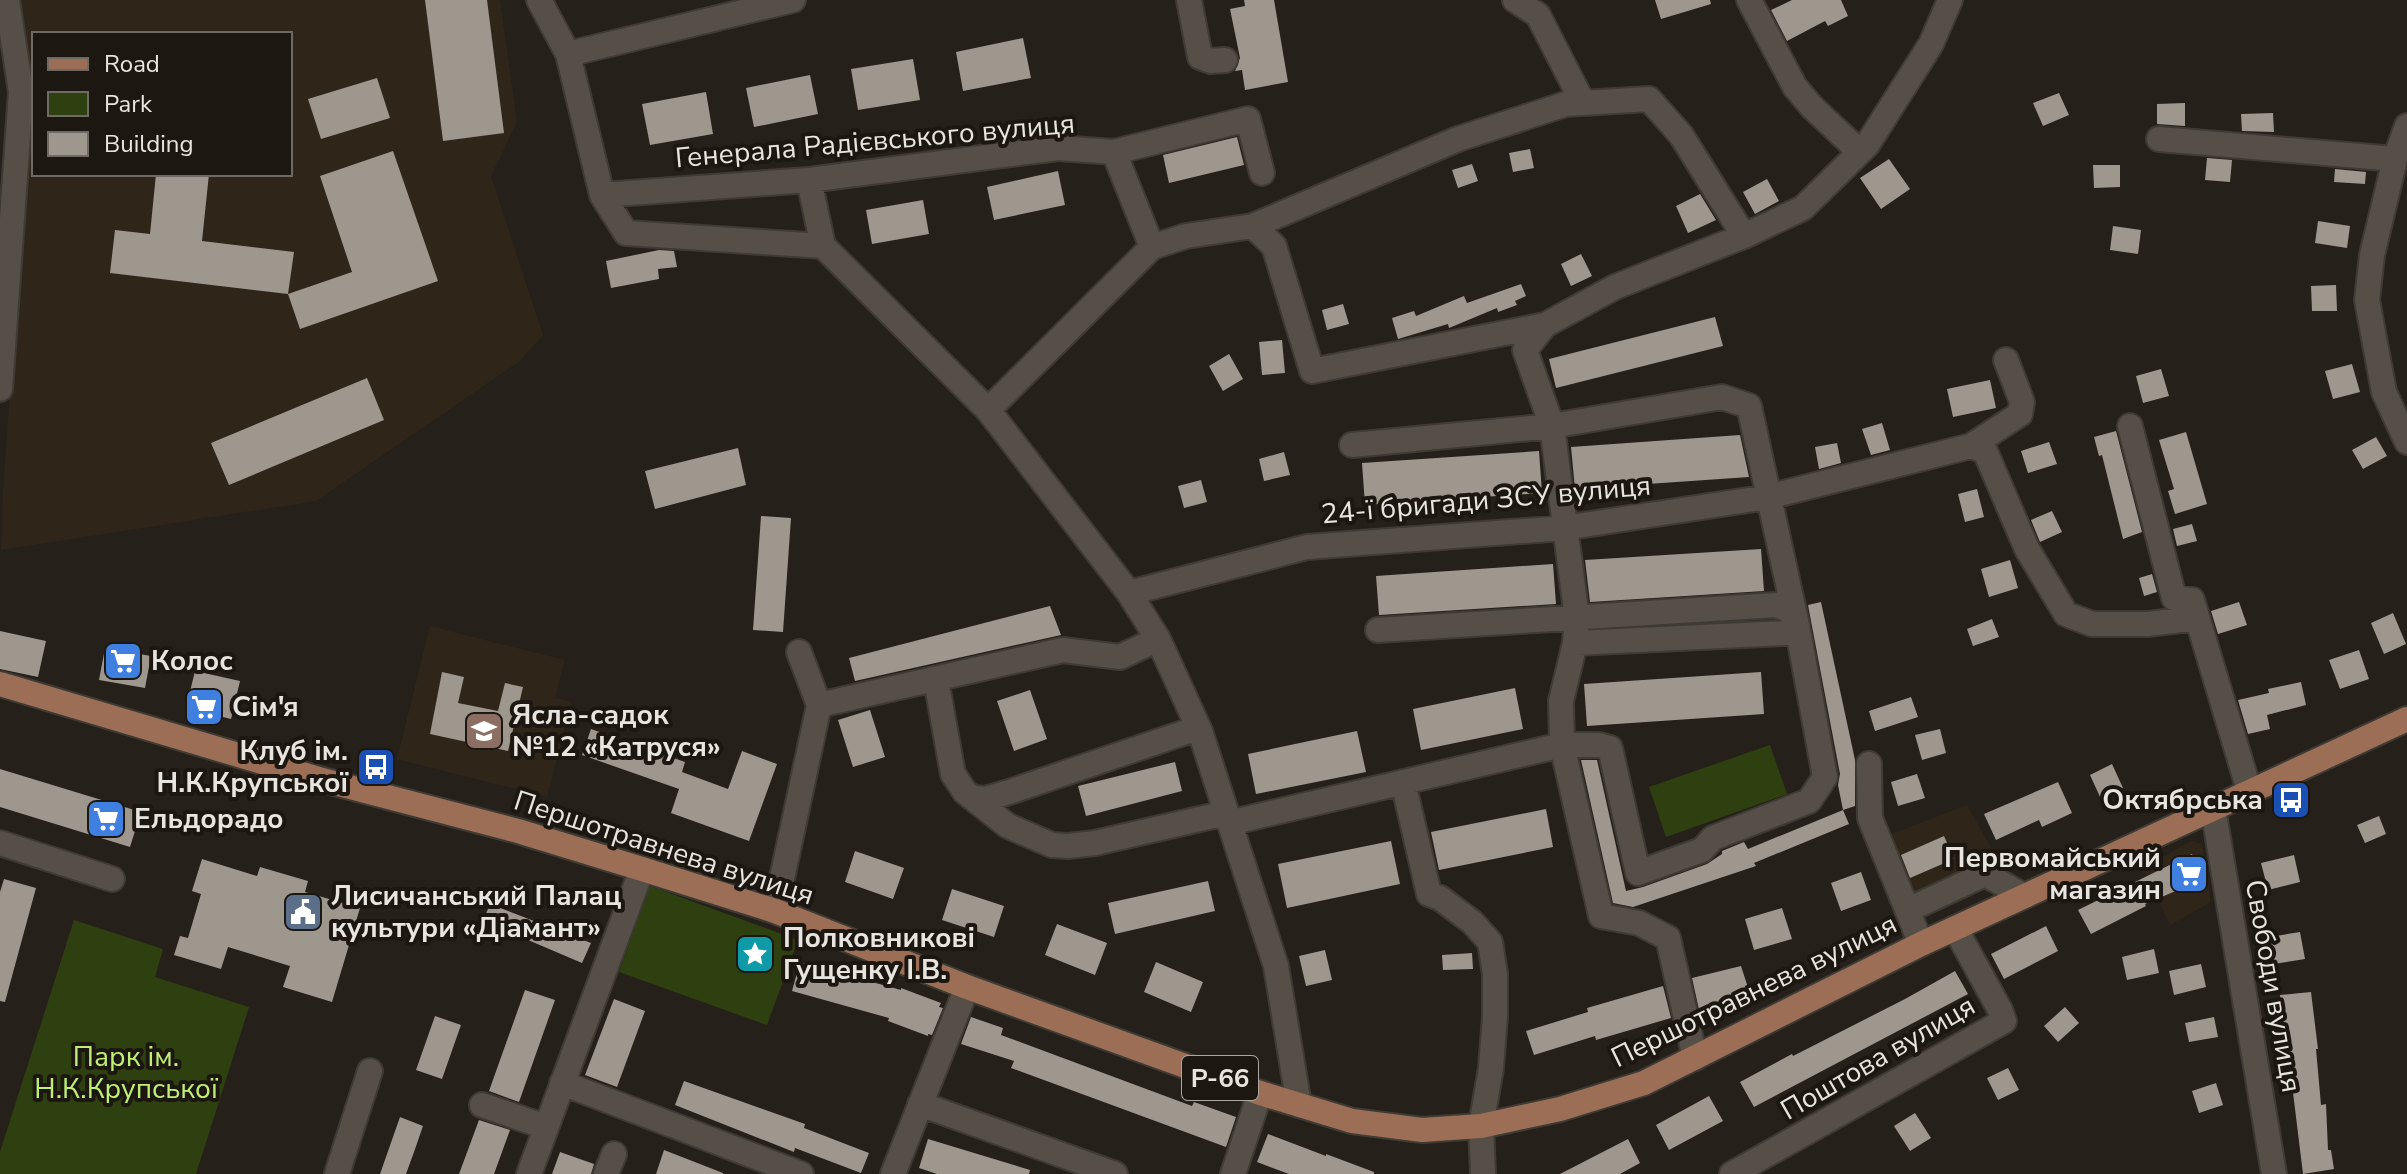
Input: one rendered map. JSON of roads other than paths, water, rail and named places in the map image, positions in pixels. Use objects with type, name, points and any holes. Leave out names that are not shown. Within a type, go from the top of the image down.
[{"type":"main road","name":"Першотравнева вулиця","points":[[0,684],[319,779],[518,831],[642,869],[775,911],[967,987],[1260,1093],[1352,1121],[1422,1130],[1481,1126],[1560,1109],[1644,1083],[1921,944],[2407,719]]},
{"type":"street","points":[[0,389],[21,92],[7,0]]},
{"type":"street","points":[[539,0],[568,54],[602,195],[626,233],[823,246]]},
{"type":"street","points":[[568,54],[793,0]]},
{"type":"street","points":[[1189,0],[1200,57],[1211,61],[1225,60]]},
{"type":"street","points":[[1515,0],[1538,15],[1583,103]]},
{"type":"street","points":[[1749,0],[1795,87],[1860,152]]},
{"type":"street","points":[[1253,226],[1274,246],[1312,371],[1545,325],[1615,287],[1744,236],[1803,208],[1867,145],[1931,44],[1950,0]]},
{"type":"street","points":[[988,410],[1152,247],[1186,236],[1253,226],[1458,139],[1566,104],[1649,99],[1681,135],[1744,236]]},
{"type":"street","points":[[1114,152],[1248,119],[1262,173]]},
{"type":"street","points":[[2407,126],[2395,159],[2372,255],[2367,300],[2384,392],[2407,442]]},
{"type":"street","points":[[2159,139],[2395,159]]},
{"type":"street","name":"Генерала Радієвського вулиця","points":[[602,195],[809,180],[1058,148],[1114,152],[1152,247]]},
{"type":"street","points":[[809,180],[823,246],[988,410],[1129,593],[1158,639],[1198,728],[1276,966],[1299,1105]]},
{"type":"street","points":[[1545,325],[1525,350],[1552,426],[1577,618],[1575,643],[1561,701],[1562,745],[1601,916],[1639,923],[1668,938],[1695,1058]]},
{"type":"street","name":"24-ї бригади ЗСУ вулиця","points":[[1129,593],[1307,547],[1564,528],[1768,497],[1971,446],[2020,414],[2022,402],[2006,360]]},
{"type":"street","points":[[936,680],[953,774],[958,784],[1008,826],[1052,845],[1095,843],[1228,818],[1562,745],[1610,748],[1638,873],[1702,850],[1713,838],[1809,801],[1825,777],[1796,618],[1749,406],[1722,397],[1552,426],[1352,445]]},
{"type":"street","points":[[2130,426],[2174,598],[2192,600],[2249,790]]},
{"type":"street","points":[[1971,446],[1985,451],[2027,549],[2066,614],[2092,624],[2148,624],[2197,618]]},
{"type":"street","points":[[1378,630],[1776,605],[1796,618]]},
{"type":"street","points":[[1575,643],[1785,633],[1796,618]]},
{"type":"street","points":[[819,705],[1063,650],[1120,657],[1158,639]]},
{"type":"street","points":[[775,911],[819,705],[799,652]]},
{"type":"street","points":[[975,798],[985,799],[1006,793],[1198,728]]},
{"type":"street","points":[[1869,764],[1870,818],[1921,944]]},
{"type":"street","points":[[1403,782],[1429,894],[1440,898],[1472,922],[1490,942],[1495,974],[1495,1016],[1491,1068],[1481,1126],[1483,1174]]},
{"type":"street","name":"Свободи вулиця","points":[[2213,808],[2274,1174]]},
{"type":"street","points":[[0,843],[112,879]]},
{"type":"street","points":[[529,1174],[642,869]]},
{"type":"street","points":[[1908,910],[1985,874],[2024,896]]},
{"type":"street","name":"Поштова вулиця","points":[[1732,1174],[2004,1021],[1955,928]]},
{"type":"street","points":[[893,1174],[967,987]]},
{"type":"street","points":[[337,1174],[370,1071]]},
{"type":"street","points":[[562,1083],[801,1174]]},
{"type":"street","points":[[1233,1174],[1260,1093]]},
{"type":"street","points":[[920,1104],[1115,1174]]},
{"type":"street","points":[[482,1105],[546,1127]]},
{"type":"place","name":"Колос","points":[[123,661]]},
{"type":"place","name":"Сім'я","points":[[204,707]]},
{"type":"place","name":"Ясла-садок №12 «Катруся»","points":[[484,731]]},
{"type":"place","name":"Клуб ім. Н.К.Крупської","points":[[376,767]]},
{"type":"place","name":"Октябрська","points":[[2291,800]]},
{"type":"place","name":"Ельдорадо","points":[[106,819]]},
{"type":"place","name":"Первомайський магазин","points":[[2189,874]]},
{"type":"place","name":"Лисичанський Палац культури «Діамант»","points":[[303,912]]},
{"type":"place","name":"Полковникові Гущенку І.В.","points":[[755,954]]},
{"type":"park label","name":"Парк ім. Н.К.Крупської","points":[[126,1073]]}]
